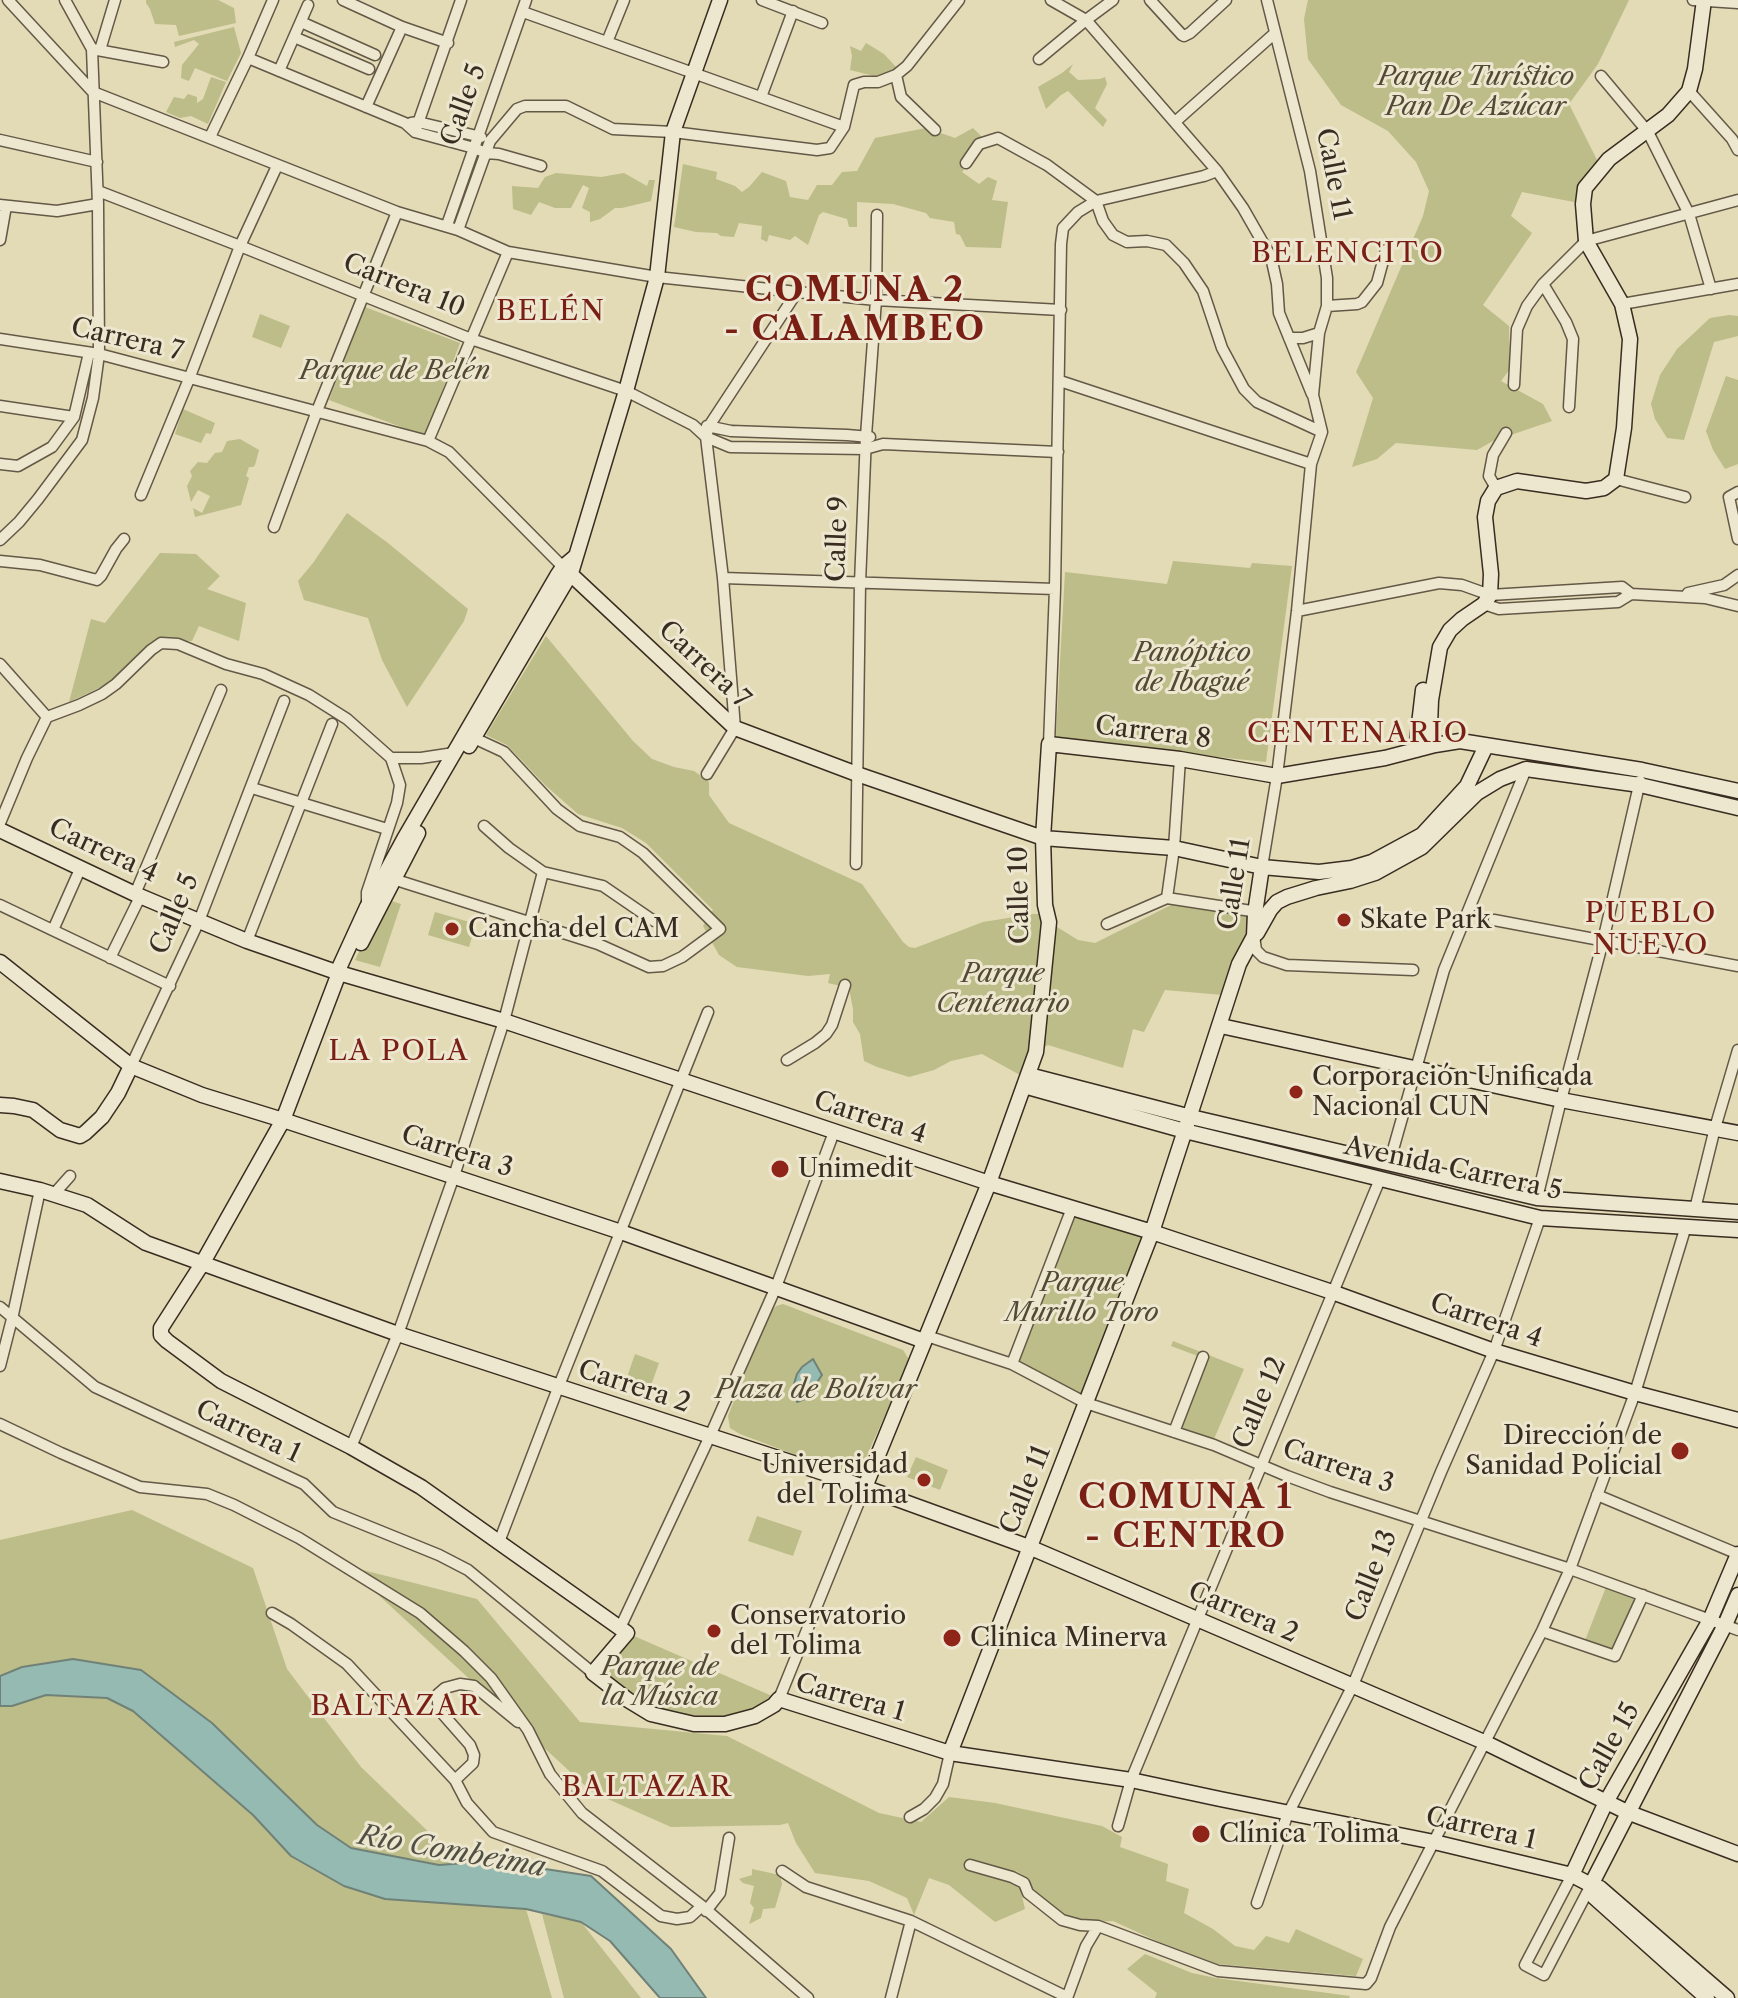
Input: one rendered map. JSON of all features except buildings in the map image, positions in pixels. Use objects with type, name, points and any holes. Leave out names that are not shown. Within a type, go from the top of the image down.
[{"type":"main road","points":[[593,1673],[623,1630],[421,1487],[351,1447],[221,1381],[167,1341],[161,1335],[161,1328],[202,1264],[283,1120],[340,966],[367,907],[454,753],[576,556],[657,277],[673,132],[720,0]]},
{"type":"main road","points":[[1435,745],[1430,725],[1431,700],[1440,647],[1456,625],[1487,600],[1491,574],[1485,517],[1488,501],[1496,488],[1517,481],[1586,491],[1604,488],[1616,479],[1624,428],[1630,339],[1622,304],[1586,241],[1585,188],[1609,159],[1668,115],[1689,91],[1695,69],[1701,1]]},
{"type":"main road","points":[[339,973],[352,961],[431,808],[474,738],[567,570]]},
{"type":"main road","name":"Carrera 7","points":[[567,570],[735,728],[1043,838],[1174,848],[1262,867],[1319,872],[1352,868],[1372,862],[1422,835],[1472,789],[1486,746]]},
{"type":"main road","points":[[1416,750],[1431,643],[1459,612],[1487,600]]},
{"type":"main road","name":"Carrera 8","points":[[1049,744],[1180,759],[1277,776],[1385,758],[1460,741],[1641,777]]},
{"type":"main road","name":"Calle 10","points":[[865,1487],[989,1183],[1036,1052],[1048,929],[1043,838],[1049,744]]},
{"type":"main road","points":[[1262,911],[1287,897],[1375,873],[1422,847],[1472,789],[1526,769],[1641,777],[1738,791]]},
{"type":"main road","points":[[1641,777],[1738,808]]},
{"type":"main road","name":"Carrera 4","points":[[0,830],[199,921],[339,973],[504,1021],[989,1183],[1152,1232],[1332,1292],[1494,1351],[1738,1420]]},
{"type":"main road","name":"Calle 11","points":[[950,1753],[1152,1232],[1239,964],[1254,936],[1262,911],[1262,867]]},
{"type":"main road","name":"Carrera 3","points":[[0,962],[131,1066],[202,1095],[621,1232],[926,1338]]},
{"type":"main road","points":[[1221,1026],[1561,1100],[1738,1133]]},
{"type":"main road","name":"Calle 5","points":[[0,1105],[33,1110],[65,1133],[80,1136],[102,1117],[131,1066]]},
{"type":"main road","name":"Avenida Carrera 5","points":[[1027,1081],[1380,1179],[1540,1218],[1738,1230]]},
{"type":"main road","name":"Avenida Carrera 5","points":[[1188,1124],[1389,1164],[1537,1198],[1738,1212]]},
{"type":"main road","name":"Carrera 2","points":[[0,1181],[87,1205],[146,1243],[398,1334],[865,1487],[1029,1547],[1484,1742],[1627,1812],[1738,1854]]},
{"type":"main road","name":"Calle 15","points":[[1572,1875],[1606,1802],[1724,1625],[1738,1554]]},
{"type":"main road","name":"Calle 15","points":[[1591,1885],[1738,1595]]},
{"type":"main road","name":"Carrera 1","points":[[593,1673],[641,1709],[663,1718],[694,1724],[725,1724],[764,1712],[779,1699],[950,1753],[1131,1780],[1434,1842],[1572,1875],[1600,1888],[1727,1998]]},
{"type":"main road","name":"Carrera 1","points":[[1591,1885],[1594,1897],[1707,1998]]},
{"type":"street","points":[[8,0],[93,92],[397,212],[447,225],[508,252],[657,277],[797,292],[876,300],[1061,310]]},
{"type":"street","points":[[65,0],[96,50],[163,62]]},
{"type":"street","points":[[0,540],[38,499],[82,440],[93,398],[98,191],[93,92],[96,50],[115,0]]},
{"type":"street","points":[[210,137],[273,0]]},
{"type":"street","points":[[343,0],[402,27],[448,43]]},
{"type":"street","points":[[416,127],[461,0]]},
{"type":"street","name":"Calle 5","points":[[447,225],[526,0]]},
{"type":"street","points":[[607,42],[624,0]]},
{"type":"street","points":[[762,0],[822,23]]},
{"type":"street","points":[[673,132],[817,150],[830,148],[844,127],[854,85],[878,82],[896,75],[907,66],[959,0]]},
{"type":"street","points":[[1051,0],[1086,20],[1217,171],[1243,208],[1271,257],[1279,313],[1313,395]]},
{"type":"street","points":[[1039,59],[1113,0]]},
{"type":"street","points":[[1150,0],[1182,35],[1190,33],[1226,0]]},
{"type":"street","name":"Calle 11","points":[[1262,867],[1277,776],[1311,464],[1322,432],[1313,395],[1319,333],[1327,306],[1327,278],[1310,171],[1267,0]]},
{"type":"street","points":[[1701,1],[1738,3]]},
{"type":"street","points":[[279,71],[308,5]]},
{"type":"street","points":[[761,97],[793,11]]},
{"type":"street","points":[[523,12],[844,127]]},
{"type":"street","points":[[301,22],[375,55]]},
{"type":"street","points":[[366,107],[402,27]]},
{"type":"street","points":[[1175,122],[1275,33]]},
{"type":"street","points":[[294,37],[369,69]]},
{"type":"street","points":[[248,58],[486,153],[541,166]]},
{"type":"street","points":[[896,75],[901,97],[935,130]]},
{"type":"street","points":[[1601,76],[1648,132],[1689,214],[1711,289]]},
{"type":"street","points":[[1689,91],[1732,139],[1738,150]]},
{"type":"street","name":"Calle 5","points":[[458,230],[490,141],[517,109],[525,106],[566,106],[613,129],[673,132]]},
{"type":"street","points":[[416,127],[478,135],[490,141],[499,154]]},
{"type":"street","points":[[966,163],[979,144],[998,138],[1047,165],[1096,201],[1103,221],[1113,235],[1127,242],[1147,241],[1166,245],[1184,263],[1203,291],[1222,348],[1244,389],[1257,402],[1322,432]]},
{"type":"street","points":[[0,140],[97,162]]},
{"type":"street","points":[[141,495],[240,246],[277,166]]},
{"type":"street","points":[[1096,201],[1217,171]]},
{"type":"street","name":"Carrera 10","points":[[98,191],[471,339],[626,391],[708,432],[730,447],[865,449],[883,444],[1058,452]]},
{"type":"street","points":[[1514,385],[1517,329],[1527,306],[1543,284],[1586,241],[1738,200]]},
{"type":"street","name":"Calle 10","points":[[1049,744],[1061,244],[1063,228],[1078,212],[1096,201]]},
{"type":"street","points":[[0,240],[3,205],[57,211],[98,204]]},
{"type":"street","points":[[274,527],[397,212]]},
{"type":"street","name":"Calle 9","points":[[856,864],[860,583],[865,449],[876,300],[877,215]]},
{"type":"street","points":[[1327,306],[1362,302],[1377,283],[1386,250]]},
{"type":"street","points":[[428,441],[508,252]]},
{"type":"street","points":[[1543,284],[1573,339],[1569,407]]},
{"type":"street","points":[[1622,304],[1738,284]]},
{"type":"street","points":[[707,774],[735,728],[708,432],[797,292]]},
{"type":"street","points":[[1289,338],[1319,333]]},
{"type":"street","name":"Carrera 7","points":[[0,339],[94,354],[428,441],[449,452],[567,570]]},
{"type":"street","points":[[0,464],[18,466],[52,447],[74,417],[94,354]]},
{"type":"street","points":[[1060,381],[1311,464]]},
{"type":"street","points":[[0,406],[74,417]]},
{"type":"street","name":"Carrera 10","points":[[708,432],[866,436],[883,444]]},
{"type":"street","points":[[1496,488],[1489,476],[1493,455],[1506,433]]},
{"type":"street","points":[[1616,479],[1685,497]]},
{"type":"street","points":[[1738,492],[1729,497],[1738,539]]},
{"type":"street","points":[[0,561],[40,565],[97,580],[124,539]]},
{"type":"street","points":[[1674,596],[1724,585],[1738,575]]},
{"type":"street","points":[[723,578],[1055,589]]},
{"type":"street","points":[[1297,611],[1439,583],[1462,585],[1499,609],[1618,602],[1631,594],[1705,598],[1738,606]]},
{"type":"street","points":[[0,823],[47,717],[102,694],[161,643],[178,644],[226,664],[263,674],[309,695],[347,719],[391,758],[400,785],[397,803],[367,892],[367,907]]},
{"type":"street","points":[[0,664],[47,717]]},
{"type":"street","points":[[110,958],[221,690]]},
{"type":"street","name":"Calle 5","points":[[131,1066],[199,921],[284,701]]},
{"type":"street","points":[[247,941],[332,724]]},
{"type":"street","points":[[391,758],[454,753],[474,738],[504,752],[557,809],[580,826],[620,837],[643,853],[720,929],[682,957],[663,966],[649,967],[598,944],[393,879]]},
{"type":"street","points":[[1167,898],[1180,759]]},
{"type":"street","points":[[1389,1164],[1444,970],[1526,769]]},
{"type":"street","points":[[1537,1198],[1603,941],[1641,777]]},
{"type":"street","points":[[252,788],[387,829]]},
{"type":"street","points":[[484,826],[543,872],[603,886],[654,921]]},
{"type":"street","points":[[53,930],[81,867]]},
{"type":"street","points":[[351,1447],[398,1334],[454,1176],[504,1021],[543,872]]},
{"type":"street","points":[[1107,924],[1167,898],[1262,911]]},
{"type":"street","points":[[0,905],[170,986]]},
{"type":"street","points":[[1494,920],[1738,966]]},
{"type":"street","points":[[1254,936],[1256,950],[1263,957],[1287,965],[1413,970]]},
{"type":"street","points":[[787,1060],[826,1034],[845,985]]},
{"type":"street","points":[[499,1542],[708,1012]]},
{"type":"street","points":[[1695,1209],[1738,1050]]},
{"type":"street","points":[[623,1630],[776,1287],[834,1132]]},
{"type":"street","points":[[0,1366],[47,1192],[70,1176]]},
{"type":"street","name":"Calle 12","points":[[1118,1826],[1131,1780],[1380,1179]]},
{"type":"street","points":[[1012,1364],[1072,1208]]},
{"type":"street","name":"Calle 13","points":[[1257,1903],[1289,1813],[1353,1685],[1494,1351],[1540,1218]]},
{"type":"street","points":[[970,1865],[1024,1883],[1028,1893],[1062,1920],[1098,1926],[1218,1971],[1366,1984],[1390,1927],[1542,1631],[1570,1569],[1635,1393],[1686,1226]]},
{"type":"street","name":"Carrera 1","points":[[0,1307],[95,1387],[304,1484],[333,1512],[468,1570],[593,1673]]},
{"type":"street","name":"Carrera 3","points":[[926,1338],[1012,1364],[1086,1403],[1214,1445],[1330,1492],[1570,1569],[1724,1625]]},
{"type":"street","points":[[1174,1432],[1203,1357]]},
{"type":"street","points":[[0,1424],[140,1487],[207,1494],[234,1505],[323,1552],[420,1613],[491,1678],[528,1730],[550,1774],[582,1813],[704,1909],[808,1998]]},
{"type":"street","name":"Calle 10","points":[[779,1699],[865,1487]]},
{"type":"street","points":[[1597,1495],[1738,1554]]},
{"type":"street","points":[[1542,1631],[1615,1656],[1643,1595]]},
{"type":"street","points":[[272,1613],[347,1664],[455,1780],[467,1803],[487,1827],[503,1837],[602,1871],[661,1916],[677,1919],[690,1917],[704,1909],[720,1893],[729,1838]]},
{"type":"street","points":[[455,1780],[473,1763],[474,1755],[470,1745],[441,1712],[438,1694],[445,1688],[460,1684],[474,1686],[528,1730]]},
{"type":"street","name":"Calle 11","points":[[910,1817],[935,1798],[943,1784],[950,1753]]},
{"type":"street","points":[[782,1871],[806,1887],[911,1921],[1067,1998],[1086,1946],[1098,1926]]},
{"type":"street","name":"Calle 15","points":[[1572,1875],[1525,1965],[1544,1975],[1591,1885]]},
{"type":"street","points":[[891,1998],[911,1921]]},
{"type":"green space","points":[[146,0],[218,0],[234,8],[236,23],[179,36],[176,25],[155,24]]},
{"type":"green space","name":"Parque Turístico Pan De Azúcar","points":[[1308,0],[1629,0],[1598,64],[1569,104],[1600,166],[1579,203],[1522,192],[1511,216],[1532,233],[1483,305],[1509,326],[1510,369],[1501,381],[1543,404],[1552,421],[1493,441],[1477,450],[1396,443],[1377,459],[1352,467],[1373,398],[1356,372],[1423,216],[1429,191],[1416,162],[1388,131],[1341,105],[1308,59],[1304,19]]},
{"type":"green space","points":[[234,27],[241,53],[227,81],[195,68],[189,81],[181,78],[182,65],[199,44],[194,40],[175,47],[174,42]]},
{"type":"green space","points":[[866,43],[884,54],[897,68],[874,76],[850,70],[850,46],[861,51]]},
{"type":"green space","points":[[1073,64],[1069,72],[1078,80],[1105,77],[1107,84],[1095,108],[1107,120],[1103,127],[1068,91],[1046,109],[1038,87]]},
{"type":"green space","points":[[211,77],[226,82],[208,124],[191,116],[180,118],[166,112],[174,97],[184,99],[188,94],[197,97],[197,103],[203,99]]},
{"type":"green space","points":[[926,128],[955,138],[973,128],[989,144],[962,172],[979,184],[988,177],[997,181],[992,200],[1008,202],[1001,248],[966,247],[960,235],[956,234],[954,222],[930,218],[926,213],[893,204],[857,202],[857,227],[849,227],[847,219],[823,212],[819,215],[808,245],[795,236],[790,240],[769,235],[767,242],[761,239],[762,226],[739,223],[734,237],[674,227],[683,164],[717,172],[716,179],[742,192],[762,172],[786,181],[790,197],[808,200],[817,185],[832,185],[842,172],[857,171],[875,138]]},
{"type":"green space","points":[[556,173],[601,177],[624,173],[647,186],[649,180],[655,180],[651,201],[615,208],[590,222],[590,212],[582,208],[589,188],[583,185],[571,208],[555,208],[539,202],[531,215],[513,209],[512,186],[538,188],[545,177]]},
{"type":"green space","name":"Parque de Belén","points":[[365,307],[460,343],[425,436],[329,400]]},
{"type":"green space","points":[[260,314],[290,326],[281,348],[252,337]]},
{"type":"green space","points":[[1738,316],[1738,336],[1714,342],[1684,440],[1667,438],[1655,419],[1651,404],[1660,375],[1677,349],[1710,318]]},
{"type":"green space","points":[[1726,376],[1738,380],[1738,464],[1725,469],[1706,431]]},
{"type":"green space","points":[[183,409],[215,423],[211,434],[206,433],[201,443],[175,434]]},
{"type":"green space","points":[[240,439],[259,450],[255,465],[249,467],[246,476],[249,478],[241,505],[195,517],[193,508],[202,513],[210,496],[198,490],[191,502],[187,486],[192,476],[190,471],[198,462],[207,463],[215,453],[222,452],[227,441]]},
{"type":"green space","points":[[347,513],[468,609],[464,621],[407,707],[382,660],[368,618],[304,600],[298,581]]},
{"type":"green space","points":[[160,553],[196,554],[220,576],[207,589],[246,603],[239,641],[199,626],[192,641],[157,640],[114,681],[69,702],[91,619],[105,623]]},
{"type":"green space","name":"Panóptico de Ibagué","points":[[1173,561],[1250,568],[1252,563],[1292,566],[1266,762],[1057,739],[1065,572],[1167,584]]},
{"type":"green space","name":"Parque Centenario","points":[[546,636],[633,741],[652,759],[694,771],[709,782],[709,795],[729,823],[862,884],[909,947],[915,948],[983,922],[1033,914],[1041,914],[1078,940],[1095,943],[1177,902],[1255,913],[1239,964],[1223,995],[1165,990],[1144,1032],[1133,1029],[1123,1068],[1048,1045],[1036,1052],[1029,1075],[1020,1075],[982,1054],[951,1061],[909,1077],[864,1061],[860,1034],[853,1022],[849,988],[828,983],[830,974],[808,976],[737,967],[719,955],[703,926],[713,910],[646,843],[622,828],[578,814],[507,745],[486,735]]},
{"type":"green space","points":[[385,899],[401,904],[380,967],[355,960]]},
{"type":"green space","name":"Cancha del CAM","points":[[435,912],[476,924],[469,947],[428,935]]},
{"type":"green space","name":"Parque Murillo Toro","points":[[1072,1208],[1152,1232],[1086,1403],[1012,1364]]},
{"type":"green space","name":"Plaza de Bolívar","points":[[783,1304],[903,1350],[908,1358],[864,1462],[854,1471],[841,1472],[730,1428],[728,1416],[768,1315],[776,1306]]},
{"type":"green space","points":[[1173,1341],[1244,1369],[1214,1445],[1174,1432],[1203,1358],[1171,1346]]},
{"type":"green space","points":[[635,1354],[659,1363],[648,1394],[624,1386]]},
{"type":"green space","points":[[916,1457],[948,1470],[940,1490],[907,1477]]},
{"type":"green space","points":[[132,1510],[253,1568],[287,1669],[361,1767],[462,1864],[526,1909],[552,1998],[0,1998],[0,1540]]},
{"type":"green space","points":[[757,1516],[802,1531],[793,1556],[748,1541]]},
{"type":"green space","points":[[347,1566],[477,1599],[580,1722],[727,1736],[879,1813],[921,1822],[949,1797],[995,1803],[1102,1826],[1122,1837],[1120,1847],[1168,1864],[1166,1881],[1189,1889],[1184,1913],[1235,1946],[1254,1950],[1266,1936],[1289,1943],[1296,1929],[1363,1959],[1356,1976],[1217,1964],[1113,1921],[1097,1922],[1065,1916],[1036,1893],[1026,1877],[1016,1871],[1025,1909],[995,1922],[949,1885],[929,1878],[914,1915],[907,1898],[869,1881],[815,1873],[796,1843],[788,1823],[671,1827],[592,1792]]},
{"type":"green space","points":[[1608,1582],[1641,1594],[1615,1654],[1584,1643]]},
{"type":"green space","name":"Parque de la Música","points":[[627,1633],[779,1699],[755,1716],[677,1721],[593,1673]]},
{"type":"green space","points":[[752,1869],[780,1875],[782,1884],[775,1908],[763,1909],[761,1918],[749,1924],[754,1908],[750,1903],[754,1886],[739,1879],[752,1875]]},
{"type":"green space","points":[[542,1914],[581,1922],[641,1998],[564,1998]]},
{"type":"green space","points":[[1145,1954],[1192,1973],[1216,1978],[1350,1996],[1155,1998],[1157,1993],[1127,1969]]},
{"type":"water","points":[[813,1359],[822,1375],[816,1384],[817,1394],[797,1402],[794,1384],[797,1374]]},
{"type":"water","points":[[73,1659],[141,1670],[212,1723],[317,1825],[351,1848],[439,1865],[493,1861],[591,1876],[671,1949],[706,1998],[660,1998],[610,1941],[581,1922],[526,1909],[385,1899],[344,1886],[291,1856],[253,1815],[133,1711],[107,1698],[46,1695],[12,1706],[0,1706],[0,1676],[22,1667]]},
{"type":"place","name":"Skate Park","points":[[1344,920]]},
{"type":"place","name":"Cancha del CAM","points":[[452,929]]},
{"type":"place","name":"Corporación Unificada Nacional CUN","points":[[1296,1092]]},
{"type":"place","name":"Unimedit","points":[[780,1169]]},
{"type":"place","name":"Dirección de Sanidad Policial","points":[[1680,1451]]},
{"type":"place","name":"Universidad del Tolima","points":[[924,1480]]},
{"type":"place","name":"Conservatorio del Tolima","points":[[714,1631]]},
{"type":"place","name":"Clinica Minerva","points":[[952,1638]]},
{"type":"place","name":"Clínica Tolima","points":[[1201,1834]]},
{"type":"district","name":"BELENCITO","points":[[1348,254]]},
{"type":"district","name":"COMUNA 2 - CALAMBEO","points":[[855,310]]},
{"type":"district","name":"BELÉN","points":[[551,312]]},
{"type":"district","name":"CENTENARIO","points":[[1358,734]]},
{"type":"district","name":"PUEBLO NUEVO","points":[[1651,930]]},
{"type":"district","name":"LA POLA","points":[[399,1052]]},
{"type":"district","name":"COMUNA 1 - CENTRO","points":[[1186,1518]]},
{"type":"district","name":"BALTAZAR","points":[[396,1707]]},
{"type":"district","name":"BALTAZAR","points":[[647,1788]]},
{"type":"water label","name":"Río Combeima","points":[[452,1852]]}]
